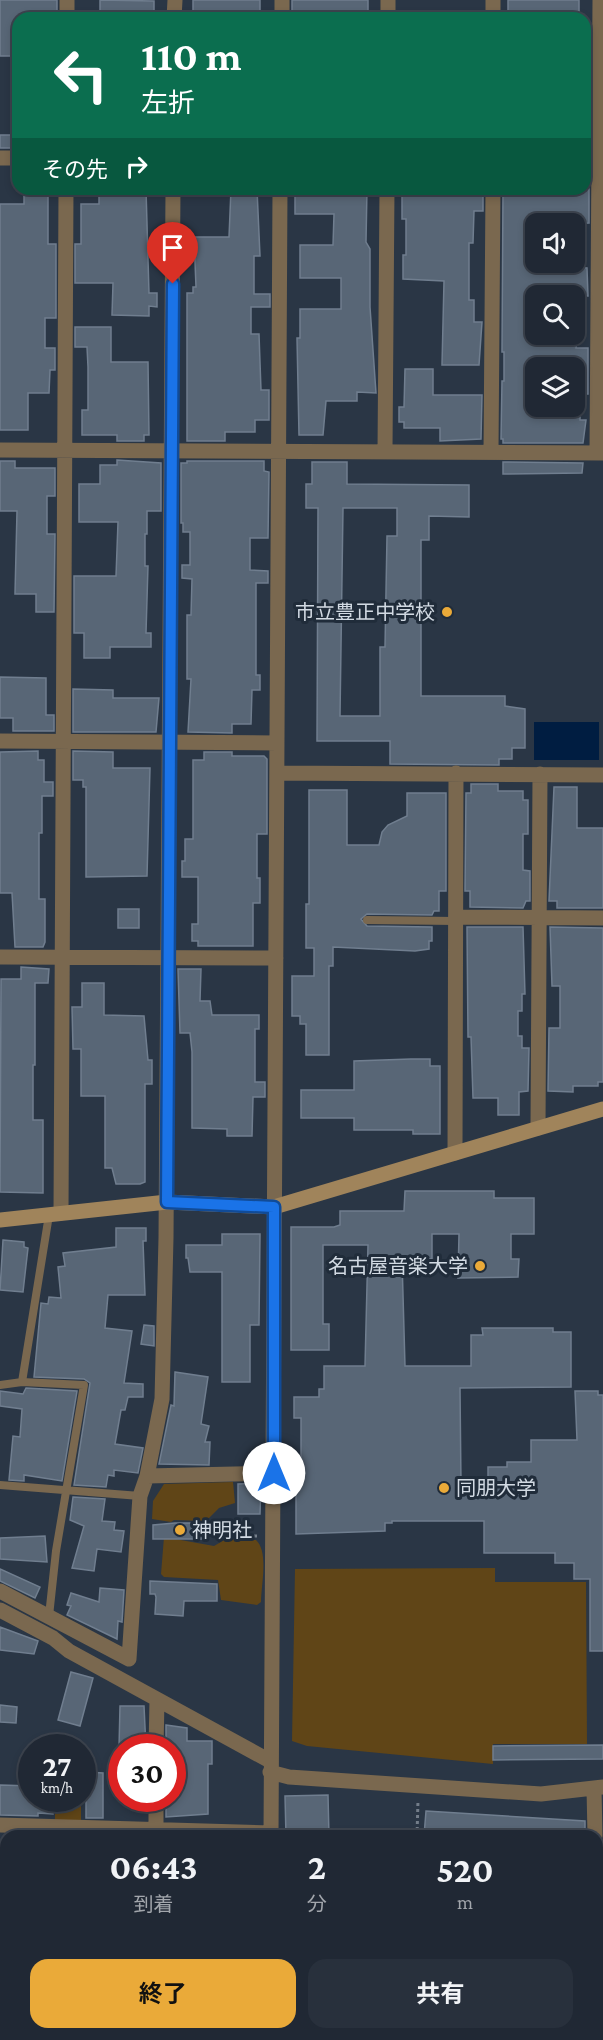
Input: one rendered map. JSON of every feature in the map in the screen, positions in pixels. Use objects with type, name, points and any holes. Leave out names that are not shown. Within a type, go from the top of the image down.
[{"type":"street","points":[[0,450],[600,453],[596,162],[600,0]]},
{"type":"street","points":[[55,1214],[63,957],[66,195]]},
{"type":"street","points":[[0,1591],[129,1659],[140,1496],[147,1476],[162,1399],[167,1202],[173,195]]},
{"type":"street","points":[[271,1830],[280,195]]},
{"type":"street","points":[[385,451],[387,195]]},
{"type":"street","points":[[491,452],[493,195]]},
{"type":"street","points":[[0,741],[277,743]]},
{"type":"street","points":[[277,773],[603,775]]},
{"type":"street","points":[[454,1154],[456,773]]},
{"type":"street","points":[[537,1128],[540,774]]},
{"type":"street","points":[[456,919],[603,918]]},
{"type":"street","points":[[0,957],[276,958]]},
{"type":"street","points":[[0,1220],[167,1202],[274,1207],[603,1109]]},
{"type":"street","points":[[147,1476],[274,1473]]},
{"type":"street","points":[[0,1610],[289,1777],[541,1794],[599,1787],[595,1830]]},
{"type":"street","points":[[156,1734],[157,1700]]},
{"type":"street","points":[[156,1812],[156,1830]]},
{"type":"street","points":[[0,1825],[35,1830]]},
{"type":"lane","points":[[367,920],[456,919]]},
{"type":"lane","points":[[22,1382],[55,1214]]},
{"type":"lane","points":[[0,1385],[22,1382],[84,1385],[56,1551],[49,1616]]},
{"type":"lane","points":[[0,1485],[140,1496]]},
{"type":"path","points":[[224,1536],[273,1536]]},
{"type":"path","points":[[417,1830],[418,1786]]},
{"type":"shaded area","points":[[233,1482],[235,1503],[219,1508],[206,1521],[174,1520],[171,1522],[152,1519],[153,1501],[164,1484]]},
{"type":"shaded area","points":[[164,1537],[214,1546],[226,1539],[256,1540],[260,1545],[263,1560],[261,1602],[257,1605],[221,1600],[218,1580],[164,1577],[161,1574]]},
{"type":"shaded area","points":[[495,1568],[495,1582],[586,1582],[587,1744],[493,1744],[493,1764],[307,1746],[292,1741],[295,1569]]},
{"type":"shaded area","points":[[55,1812],[81,1812],[81,1822],[55,1821]]},
{"type":"water","points":[[534,722],[599,722],[599,760],[534,760]]},
{"type":"building","points":[[0,0],[57,0],[57,12],[12,12],[12,56],[0,56]]},
{"type":"building","points":[[100,0],[154,1],[154,12],[100,12]]},
{"type":"building","points":[[193,0],[260,0],[260,12],[193,12]]},
{"type":"building","points":[[292,0],[368,0],[368,12],[292,12]]},
{"type":"building","points":[[508,0],[579,0],[579,12],[508,12]]},
{"type":"building","points":[[0,135],[12,135],[12,148],[0,148]]},
{"type":"building","points":[[24,195],[48,195],[48,244],[56,244],[56,318],[45,318],[45,348],[55,348],[55,370],[50,370],[49,393],[28,393],[28,430],[0,430],[0,204],[24,204]]},
{"type":"building","points":[[99,195],[146,195],[149,293],[157,293],[157,307],[149,306],[149,316],[112,315],[113,283],[75,283],[75,244],[81,244],[81,204],[99,204]]},
{"type":"building","points":[[231,195],[257,195],[260,256],[254,256],[254,294],[270,294],[270,307],[251,307],[251,334],[259,334],[261,390],[269,390],[269,420],[255,420],[255,432],[225,432],[225,441],[187,441],[187,293],[193,293],[193,287],[196,287],[194,237],[229,237]]},
{"type":"building","points":[[295,195],[367,195],[366,242],[370,249],[370,307],[376,393],[357,392],[357,401],[326,401],[323,435],[299,435],[297,338],[300,338],[300,309],[341,309],[341,278],[300,278],[300,245],[333,245],[334,214],[295,214]]},
{"type":"building","points":[[402,195],[483,195],[483,211],[474,211],[473,243],[469,243],[469,300],[474,300],[474,322],[482,322],[479,365],[442,365],[444,281],[403,279],[406,219],[402,219]]},
{"type":"building","points":[[503,195],[589,195],[589,223],[585,223],[585,213],[525,213],[525,273],[585,273],[585,268],[587,268],[588,296],[585,296],[585,285],[525,285],[525,345],[576,345],[576,348],[588,348],[588,394],[585,394],[585,357],[525,357],[525,417],[580,417],[580,420],[586,420],[583,443],[503,443],[501,439],[504,352],[502,352]]},
{"type":"building","points":[[75,327],[111,327],[111,362],[148,362],[149,435],[144,435],[144,441],[117,441],[117,435],[82,435],[82,410],[88,410],[87,347],[75,347]]},
{"type":"building","points":[[405,369],[433,369],[433,395],[482,395],[481,439],[440,441],[440,428],[404,428],[404,422],[399,422],[399,407],[404,407]]},
{"type":"building","points":[[117,460],[161,463],[161,511],[147,511],[147,534],[145,534],[145,566],[148,566],[146,633],[151,633],[151,647],[110,647],[110,658],[84,658],[84,633],[74,633],[74,576],[116,576],[118,522],[79,522],[79,484],[100,484],[100,465],[117,465]]},
{"type":"building","points":[[0,461],[15,461],[15,468],[55,468],[55,496],[47,496],[47,534],[55,534],[54,612],[36,612],[36,594],[15,594],[17,511],[0,511]]},
{"type":"building","points":[[187,461],[264,461],[264,471],[269,472],[268,538],[250,538],[250,570],[268,571],[268,583],[256,583],[256,675],[260,675],[260,690],[252,690],[251,724],[232,724],[232,733],[188,732],[191,679],[187,679],[187,615],[191,615],[192,579],[182,578],[182,565],[190,565],[190,532],[183,532],[183,523],[181,523],[181,463],[187,463]]},
{"type":"building","points":[[312,462],[347,462],[347,484],[469,485],[469,517],[429,516],[429,540],[421,540],[421,603],[429,603],[429,619],[421,619],[421,696],[505,696],[505,706],[525,709],[525,748],[512,748],[512,759],[499,759],[499,765],[390,764],[390,741],[317,741],[318,508],[306,508],[306,484],[312,484]],"holes":[[[343,508],[397,508],[397,536],[387,536],[385,647],[380,647],[380,716],[340,716]]]},
{"type":"building","points":[[503,462],[583,463],[582,473],[503,474]]},
{"type":"building","points":[[0,677],[46,678],[46,715],[54,715],[54,731],[13,731],[13,718],[0,718]]},
{"type":"building","points":[[73,689],[113,690],[113,698],[159,698],[156,732],[73,732]]},
{"type":"building","points":[[38,751],[38,760],[44,760],[44,782],[53,782],[53,796],[42,796],[42,833],[39,833],[39,899],[45,899],[45,942],[43,947],[15,947],[12,893],[0,893],[0,752]]},
{"type":"building","points":[[73,751],[113,752],[113,768],[150,768],[147,876],[86,877],[86,787],[83,787],[83,780],[73,780]]},
{"type":"building","points":[[204,752],[232,752],[232,756],[264,756],[267,759],[267,834],[257,834],[257,878],[260,878],[260,903],[253,903],[253,946],[198,946],[198,941],[192,941],[192,924],[198,924],[198,877],[182,877],[182,861],[185,861],[185,839],[193,839],[193,760],[204,760]]},
{"type":"building","points":[[471,784],[498,784],[498,791],[523,791],[523,800],[528,800],[528,834],[523,834],[523,870],[530,871],[530,901],[526,901],[523,908],[470,907],[470,891],[465,891],[466,793],[471,793]]},
{"type":"building","points":[[554,787],[577,787],[577,828],[603,828],[603,908],[557,908],[557,901],[549,901]]},
{"type":"building","points":[[309,790],[347,790],[347,845],[379,845],[382,832],[388,825],[407,816],[407,793],[446,793],[446,891],[439,891],[439,911],[434,911],[432,915],[367,914],[361,919],[367,926],[432,927],[432,941],[429,941],[429,949],[415,951],[333,947],[333,966],[329,966],[329,1055],[306,1055],[306,1024],[300,1024],[300,1016],[292,1016],[292,976],[314,976],[314,948],[306,948],[306,904],[309,904]]},
{"type":"building","points":[[118,909],[139,909],[139,928],[118,928]]},
{"type":"building","points":[[467,927],[523,927],[525,994],[522,994],[522,1011],[518,1011],[518,1036],[522,1036],[522,1048],[529,1048],[528,1091],[519,1092],[519,1115],[498,1115],[498,1098],[473,1098],[471,1037],[468,1037]]},
{"type":"building","points":[[550,927],[603,928],[603,1082],[598,1082],[598,1086],[573,1086],[573,1092],[548,1091],[549,1028],[560,1028],[560,986],[552,986]]},
{"type":"building","points":[[21,967],[49,969],[48,983],[35,983],[33,1120],[43,1120],[43,1193],[0,1192],[1,979],[21,979]]},
{"type":"building","points":[[178,969],[201,969],[200,1001],[210,1001],[212,1015],[259,1015],[259,1029],[255,1029],[255,1082],[265,1082],[265,1097],[253,1097],[252,1136],[227,1136],[227,1129],[192,1128],[192,1052],[190,1033],[180,1033]]},
{"type":"building","points":[[82,983],[104,983],[104,1015],[144,1016],[148,1060],[152,1060],[152,1084],[145,1084],[145,1182],[140,1184],[116,1184],[112,1168],[105,1168],[105,1096],[81,1096],[81,1049],[73,1049],[72,1007],[82,1007]]},
{"type":"building","points":[[430,1059],[430,1066],[440,1066],[440,1134],[413,1134],[413,1130],[354,1130],[354,1118],[301,1118],[301,1090],[354,1090],[354,1061]]},
{"type":"building","points":[[405,1191],[494,1191],[494,1198],[534,1198],[534,1234],[511,1234],[511,1259],[519,1259],[518,1277],[458,1278],[459,1234],[432,1234],[432,1259],[402,1259],[405,1366],[471,1366],[471,1335],[483,1335],[482,1328],[553,1328],[553,1332],[571,1332],[571,1387],[460,1388],[461,1484],[488,1484],[488,1467],[507,1467],[507,1462],[531,1462],[531,1440],[577,1440],[575,1391],[598,1391],[598,1395],[603,1395],[603,1651],[590,1651],[590,1579],[574,1579],[574,1563],[555,1563],[555,1553],[484,1553],[484,1521],[392,1521],[392,1523],[385,1523],[385,1531],[296,1534],[296,1466],[301,1466],[301,1418],[294,1418],[294,1397],[319,1397],[319,1389],[324,1389],[324,1366],[365,1366],[368,1245],[323,1245],[323,1324],[329,1324],[329,1350],[291,1350],[291,1227],[334,1227],[340,1225],[340,1211],[404,1211]]},
{"type":"building","points":[[116,1228],[146,1228],[146,1241],[143,1241],[145,1295],[108,1295],[105,1328],[132,1331],[124,1383],[143,1384],[143,1397],[128,1397],[125,1410],[121,1410],[115,1444],[143,1448],[138,1473],[114,1470],[114,1476],[108,1475],[106,1487],[74,1485],[90,1383],[84,1379],[34,1377],[41,1303],[48,1304],[49,1297],[61,1298],[58,1267],[65,1266],[63,1253],[116,1247]]},
{"type":"building","points":[[222,1234],[260,1234],[259,1325],[250,1325],[250,1382],[222,1382],[222,1272],[190,1272],[188,1258],[186,1258],[186,1245],[222,1245]]},
{"type":"building","points":[[3,1240],[24,1242],[24,1247],[28,1248],[23,1292],[0,1290]]},
{"type":"building","points":[[144,1325],[154,1326],[154,1346],[141,1344]]},
{"type":"building","points":[[175,1372],[208,1377],[201,1424],[209,1426],[205,1442],[210,1442],[209,1465],[159,1464],[171,1405],[174,1406]]},
{"type":"building","points":[[26,1388],[77,1391],[62,1481],[24,1475],[24,1481],[9,1480],[13,1436],[20,1437],[22,1409],[0,1406],[0,1391],[23,1394]]},
{"type":"building","points":[[261,1483],[260,1514],[238,1514],[238,1484]]},
{"type":"building","points":[[73,1497],[105,1499],[102,1521],[115,1522],[114,1530],[124,1531],[121,1552],[97,1549],[94,1571],[72,1568],[84,1526],[70,1520]]},
{"type":"building","name":"神明社","points":[[206,1523],[206,1539],[153,1539],[153,1525]]},
{"type":"building","points":[[45,1536],[47,1562],[0,1559],[0,1538]]},
{"type":"building","points":[[0,1569],[40,1587],[35,1598],[0,1581]]},
{"type":"building","points":[[150,1581],[217,1584],[217,1601],[184,1601],[183,1616],[155,1614],[156,1597],[155,1594],[150,1594]]},
{"type":"building","points":[[100,1588],[124,1590],[122,1622],[118,1621],[117,1639],[67,1615],[71,1606],[67,1605],[71,1593],[99,1602]]},
{"type":"building","points":[[0,1627],[38,1641],[34,1654],[0,1650]]},
{"type":"building","points":[[71,1672],[93,1678],[80,1726],[58,1720]]},
{"type":"building","points":[[0,1705],[17,1707],[16,1723],[0,1722]]},
{"type":"building","points":[[120,1706],[144,1706],[145,1734],[119,1734]]},
{"type":"building","points":[[166,1725],[187,1728],[187,1741],[212,1741],[212,1764],[208,1764],[208,1814],[166,1817],[166,1812],[186,1812],[186,1734],[166,1734]]},
{"type":"building","points":[[603,1745],[603,1759],[493,1760],[493,1746]]},
{"type":"building","points":[[96,1773],[103,1773],[103,1818],[86,1818],[86,1812],[96,1812]]},
{"type":"building","points":[[0,1785],[18,1786],[18,1812],[53,1812],[53,1814],[38,1813],[38,1816],[0,1815]]},
{"type":"building","points":[[328,1795],[329,1830],[286,1830],[285,1796]]},
{"type":"building","points":[[426,1811],[585,1821],[585,1830],[424,1830]]},
{"type":"place","name":"市立豊正中学校","points":[[447,612]]},
{"type":"place","name":"名古屋音楽大学","points":[[480,1266]]},
{"type":"place","name":"同朋大学","points":[[444,1488]]},
{"type":"place","name":"神明社","points":[[180,1530]]},
{"type":"route","points":[[173,284],[167,1202],[274,1207],[274,1473]]}]
